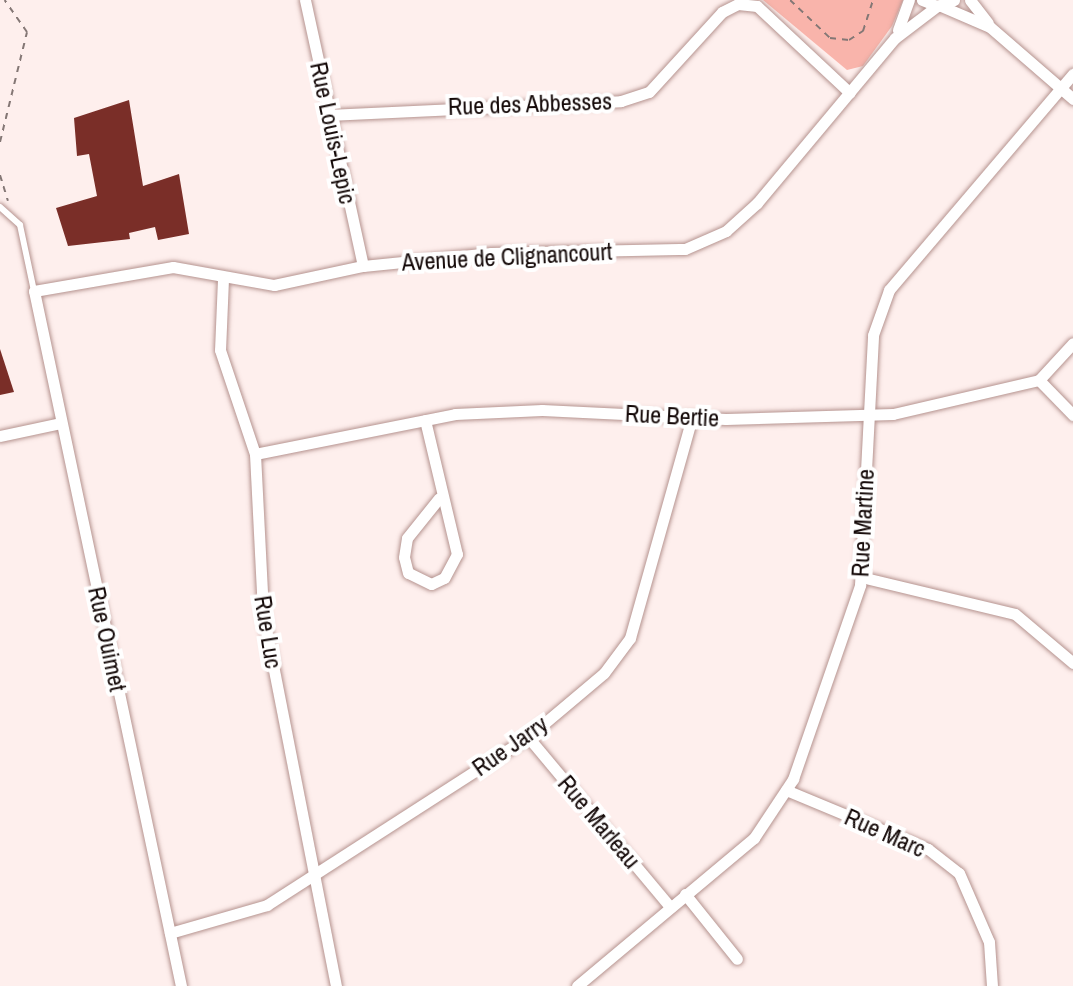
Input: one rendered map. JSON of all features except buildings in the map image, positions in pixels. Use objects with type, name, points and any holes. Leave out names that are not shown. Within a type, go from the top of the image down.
[{"type":"street","name":"Rue Louis-Lepic","points":[[305,0],[363,266]]},
{"type":"street","points":[[895,38],[909,0]]},
{"type":"street","points":[[922,0],[990,27]]},
{"type":"street","points":[[895,38],[939,6],[954,0]]},
{"type":"street","points":[[970,0],[990,27],[1073,99]]},
{"type":"street","name":"Rue des Abbesses","points":[[328,115],[621,101],[649,92],[722,12],[738,4],[757,6],[850,93]]},
{"type":"street","name":"Avenue de Clignancourt","points":[[34,291],[173,267],[223,279],[274,285],[363,266],[491,253],[685,249],[726,231],[757,203],[895,38]]},
{"type":"street","name":"Rue Martine","points":[[577,986],[754,838],[786,790],[861,577],[873,335],[889,290],[1073,74]]},
{"type":"street","name":"Rue Luc","points":[[223,279],[220,350],[255,454],[263,614],[336,986]]},
{"type":"street","name":"Rue Ouimet","points":[[34,291],[181,986]]},
{"type":"street","points":[[1073,343],[1039,380],[1073,415]]},
{"type":"street","name":"Rue Bertie","points":[[255,454],[425,420],[542,410],[692,417],[869,417],[1039,380]]},
{"type":"street","name":"Rue Jarry","points":[[170,933],[238,918],[313,874],[528,737],[604,673],[630,638],[692,417]]},
{"type":"street","points":[[425,420],[439,498],[457,554],[444,578],[431,584],[408,573],[404,557],[407,538],[439,498]]},
{"type":"street","points":[[0,436],[61,423]]},
{"type":"street","points":[[861,577],[1015,614],[1073,663]]},
{"type":"street","name":"Rue Marleau","points":[[528,737],[670,907]]},
{"type":"street","name":"Rue Marc","points":[[786,790],[928,849],[959,873],[989,942],[992,986]]},
{"type":"street","points":[[685,894],[737,959]]},
{"type":"lane","points":[[0,207],[20,225],[34,291]]},
{"type":"path","points":[[0,142],[27,32],[5,0]]},
{"type":"path","points":[[790,0],[830,38],[849,40],[863,31],[873,0]]},
{"type":"path","points":[[0,175],[11,214]]},
{"type":"shaded area","points":[[763,0],[903,0],[892,26],[863,66],[847,70]]}]
